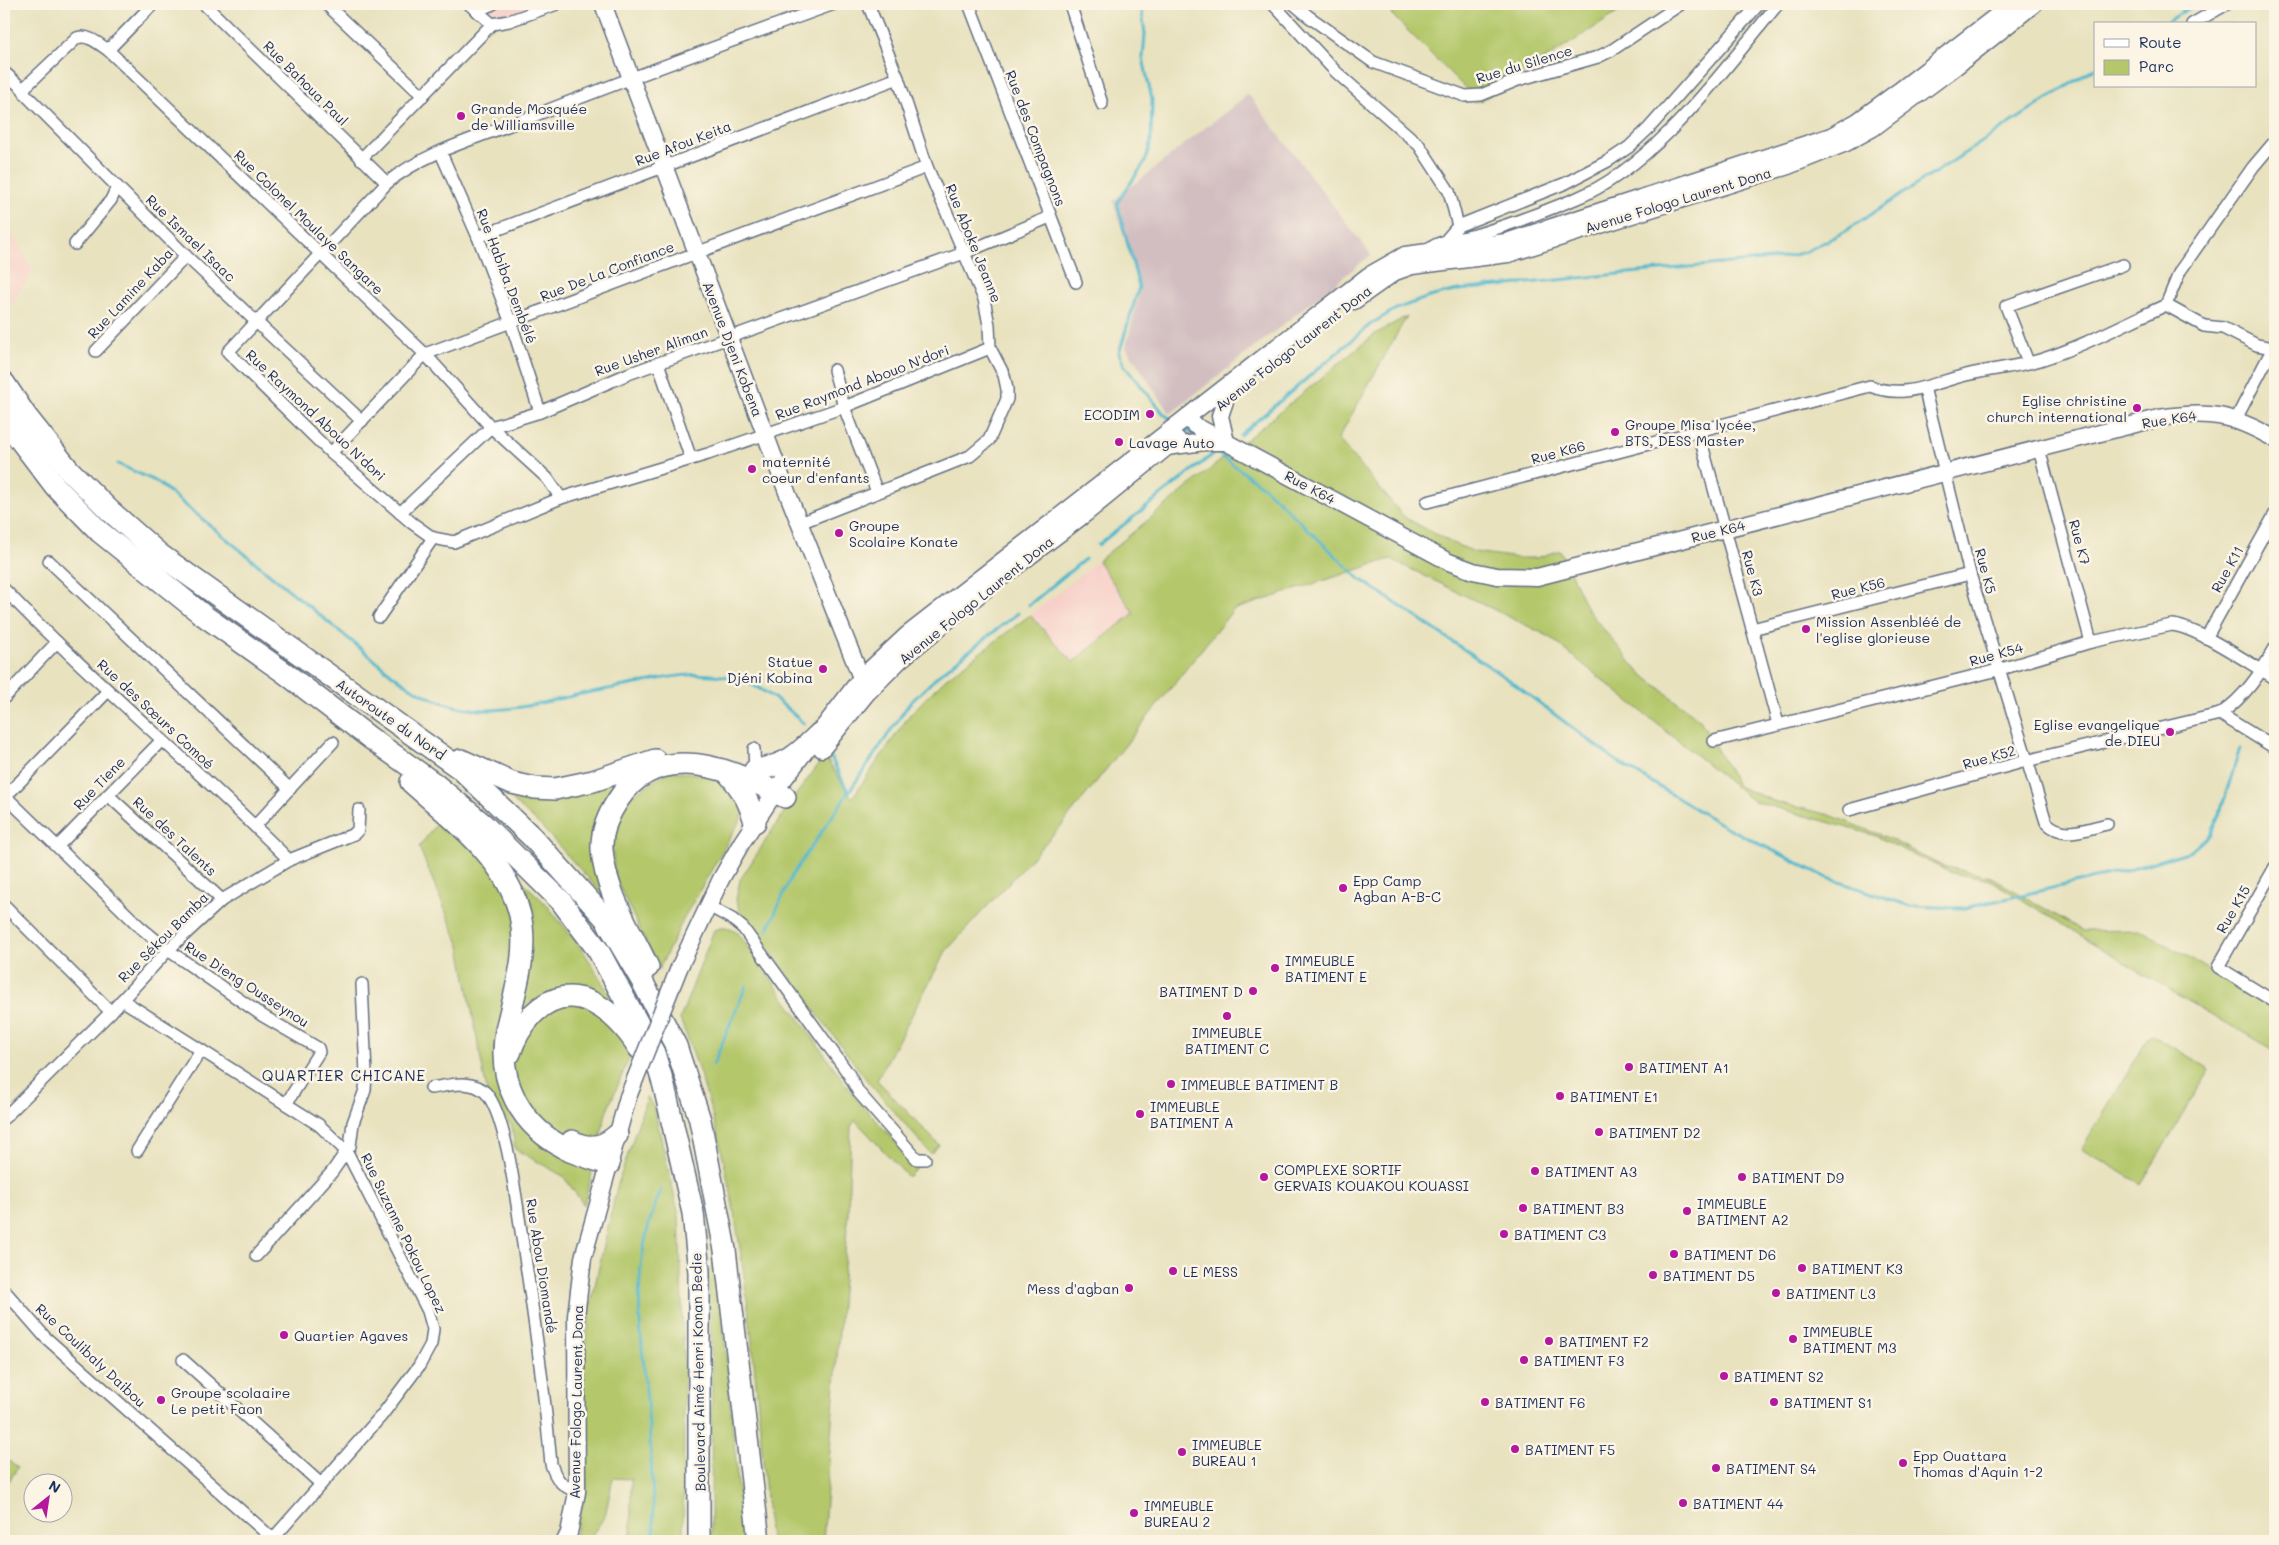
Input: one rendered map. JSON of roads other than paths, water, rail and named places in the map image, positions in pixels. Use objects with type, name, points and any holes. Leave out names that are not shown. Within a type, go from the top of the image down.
[{"type":"highway","name":"Autoroute du Nord","points":[[4,383],[26,416],[69,470],[109,510],[159,554],[462,770],[532,837],[605,918],[676,1046],[700,1120],[725,1250],[758,1541]]},
{"type":"highway","name":"Autoroute du Nord","points":[[4,418],[56,486],[100,532],[202,615],[285,673],[370,738],[435,784],[483,824],[561,902],[598,950],[654,1053],[664,1086]]},
{"type":"highway","points":[[755,770],[773,767],[788,761],[820,733]]},
{"type":"highway","points":[[370,738],[395,767],[470,836],[494,862],[510,886],[520,914],[523,947],[503,1054],[504,1074],[517,1104],[529,1119],[556,1143],[611,1158]]},
{"type":"highway","points":[[422,741],[496,777],[535,788],[555,789],[573,787],[672,756],[694,755],[755,770],[783,790]]},
{"type":"highway","points":[[676,1046],[673,1019],[608,879],[602,850],[603,833],[613,808],[623,793],[649,771],[667,764],[704,765],[783,790]]},
{"type":"highway","points":[[728,772],[746,796],[755,822]]},
{"type":"highway","points":[[586,1152],[543,1121],[528,1104],[511,1073],[510,1055],[515,1036],[536,1011],[546,1004],[570,996],[583,998],[600,1006],[631,1035],[664,1086]]},
{"type":"highway","name":"Boulevard Aimé Henri Konan Bedie","points":[[664,1086],[693,1213],[699,1272],[699,1541]]},
{"type":"highway","points":[[586,1152],[603,1145],[611,1158]]},
{"type":"main road","name":"Avenue Djeni Kobena","points":[[603,4],[729,339],[864,685]]},
{"type":"main road","name":"Avenue Fologo Laurent Dona","points":[[711,908],[755,822],[783,790],[864,685],[900,660],[945,622],[1085,514],[1166,448],[1191,421],[1225,401],[1374,286],[1395,272],[1412,266],[1429,256],[1506,242],[1832,136],[1858,121],[1891,97],[2012,4]]},
{"type":"main road","name":"Avenue Fologo Laurent Dona","points":[[564,1541],[569,1533],[578,1492],[576,1316],[582,1258],[628,1097],[678,968],[701,922],[733,876],[783,790],[820,733],[907,635],[1191,421],[1368,276],[1405,255],[1508,254],[1788,166],[1829,151],[1873,128],[1955,67],[2034,4]]},
{"type":"main road","points":[[1166,448],[1204,442],[1226,442],[1220,416],[1225,401]]},
{"type":"main road","name":"Rue K64","points":[[1191,421],[1226,442],[1449,562],[1473,571],[1497,576],[1537,577],[2040,450],[2159,418],[2203,413],[2236,419],[2275,439]]},
{"type":"street","points":[[108,50],[153,4]]},
{"type":"street","name":"Rue Bahoua Paul","points":[[204,4],[387,183]]},
{"type":"street","points":[[326,4],[423,96]]},
{"type":"street","points":[[472,7],[493,4]]},
{"type":"street","points":[[361,159],[492,24],[529,8],[557,4]]},
{"type":"street","name":"Rue Raymond Abouo N'dori","points":[[834,4],[631,78],[440,153],[397,175],[387,183],[228,352],[331,453],[400,513],[432,538],[454,542],[561,498],[766,435],[990,348]]},
{"type":"street","name":"Rue Aboke Jeanne","points":[[800,523],[970,456],[989,440],[1007,399],[1004,376],[990,348],[989,325],[984,299],[927,167],[898,78],[868,4]]},
{"type":"street","name":"Rue des Compagnons","points":[[969,4],[1076,282]]},
{"type":"street","points":[[1070,4],[1102,104]]},
{"type":"street","points":[[1273,4],[1336,72],[1418,145],[1449,191],[1458,226]]},
{"type":"street","name":"Rue du Silence","points":[[1294,4],[1373,62],[1465,96],[1481,95],[1518,80],[1598,57],[1612,50],[1680,4]]},
{"type":"street","points":[[1429,256],[1458,226],[1566,182],[1608,161],[1629,147],[1649,128],[1759,4]]},
{"type":"street","points":[[1444,241],[1457,240],[1478,234],[1576,198],[1620,173],[1659,141],[1692,106],[1778,4]]},
{"type":"street","points":[[2196,22],[2227,4]]},
{"type":"street","points":[[472,7],[492,24]]},
{"type":"street","name":"Rue Colonel Moulaye Sangare","points":[[23,89],[82,36],[108,50],[425,354],[491,427],[547,478],[561,498]]},
{"type":"street","name":"Rue Ismael Isaac","points":[[4,72],[23,89],[26,95],[186,256],[362,421]]},
{"type":"street","name":"Rue Afou Keita","points":[[478,237],[898,78]]},
{"type":"street","points":[[2236,419],[2274,346],[2257,345],[2223,328],[2204,326],[2166,304],[2180,271],[2253,167],[2275,141]]},
{"type":"street","name":"Rue Habiba Dembélé","points":[[440,153],[478,237],[511,323],[540,412]]},
{"type":"street","name":"Rue De La Confiance","points":[[331,453],[425,354],[927,167]]},
{"type":"street","points":[[75,244],[111,200],[117,188]]},
{"type":"street","name":"Rue Usher Aliman","points":[[400,513],[491,427],[540,412],[628,374],[964,253],[1050,217]]},
{"type":"street","name":"Rue Lamine Kaba","points":[[96,351],[186,256]]},
{"type":"street","points":[[2028,362],[2006,306],[2123,265]]},
{"type":"street","name":"Rue K66","points":[[1426,502],[1870,386],[1886,392],[1912,391],[1965,375],[2039,360],[2107,334],[2166,304]]},
{"type":"street","points":[[658,363],[691,459]]},
{"type":"street","points":[[834,370],[844,406],[877,492]]},
{"type":"street","name":"Rue K5","points":[[1924,387],[1970,574],[2046,822],[2052,829],[2060,833],[2107,824]]},
{"type":"street","name":"Rue K3","points":[[1698,430],[1778,724]]},
{"type":"street","name":"Rue K7","points":[[2040,450],[2091,642]]},
{"type":"street","name":"Rue K11","points":[[2206,638],[2275,514]]},
{"type":"street","points":[[379,617],[432,538]]},
{"type":"street","points":[[49,560],[290,789]]},
{"type":"street","name":"Rue K56","points":[[1752,629],[1970,574]]},
{"type":"street","name":"Rue des Sœurs Comoé","points":[[4,589],[108,691],[255,826],[289,860]]},
{"type":"street","name":"Rue K54","points":[[1714,741],[1998,670],[2091,642],[2172,624],[2179,625],[2206,638],[2275,678]]},
{"type":"street","points":[[4,696],[57,642]]},
{"type":"street","points":[[2275,648],[2262,671],[2236,703],[2220,714],[2275,748]]},
{"type":"street","points":[[4,797],[108,691]]},
{"type":"street","name":"Rue K52","points":[[1849,810],[2026,761],[2220,714]]},
{"type":"street","name":"Rue Tiene","points":[[58,846],[161,741]]},
{"type":"street","points":[[255,826],[333,742]]},
{"type":"street","points":[[754,749],[755,770]]},
{"type":"street","name":"Rue des Talents","points":[[108,795],[222,900]]},
{"type":"street","name":"Rue Dieng Ousseynou","points":[[4,797],[58,846],[140,927],[168,950],[263,1016],[318,1048],[319,1052],[286,1104]]},
{"type":"street","name":"Rue Sékou Bamba","points":[[4,1118],[111,1012],[168,950],[222,900],[289,860],[354,834],[358,830],[359,810]]},
{"type":"street","name":"Rue K15","points":[[2275,867],[2218,967],[2275,1002]]},
{"type":"street","points":[[4,905],[111,1012]]},
{"type":"street","points":[[711,908],[732,919],[743,928],[848,1073],[922,1153],[925,1159],[917,1159],[885,1124],[859,1094],[848,1073]]},
{"type":"street","points":[[256,1256],[347,1152],[350,1146],[353,1123],[365,1090],[362,984]]},
{"type":"street","name":"Rue Suzanne Pokou Lopez","points":[[122,1000],[319,1125],[347,1152],[428,1311],[434,1329],[431,1344],[419,1366],[382,1415],[272,1540]]},
{"type":"street","points":[[137,1151],[201,1050]]},
{"type":"street","name":"Rue Abou Diomandé","points":[[432,1088],[465,1084],[476,1086],[486,1093],[501,1127],[516,1194],[538,1341],[550,1464],[556,1479],[566,1488],[578,1492]]},
{"type":"street","name":"Rue Coulibaly Daibou","points":[[4,1290],[45,1338],[272,1540]]},
{"type":"street","points":[[183,1360],[321,1484]]},
{"type":"waterway","points":[[1141,4],[1145,34],[1143,58],[1152,100],[1151,141],[1145,162],[1117,203],[1139,287],[1119,353],[1124,365],[1164,414],[1173,421]]},
{"type":"waterway","points":[[2167,22],[2195,4]]},
{"type":"waterway","points":[[1240,435],[1371,324],[1396,309],[1429,297],[1458,290],[1781,258],[1805,252],[1844,232],[2094,69]]},
{"type":"waterway","points":[[1182,427],[1196,437]]},
{"type":"waterway","points":[[1211,448],[1266,489],[1360,579],[1509,680],[1618,762],[1724,826],[1828,878],[1910,906],[1965,908],[2122,872],[2191,851],[2209,835],[2220,813],[2240,748]]},
{"type":"waterway","points":[[1098,545],[1212,455]]},
{"type":"waterway","points":[[118,464],[157,482],[393,675],[417,691],[440,702],[462,708],[506,709],[667,678],[707,674],[733,678],[762,690],[777,700],[804,724]]},
{"type":"waterway","points":[[1029,605],[1085,559]]},
{"type":"waterway","points":[[767,931],[792,875],[909,704],[941,673],[1018,613]]},
{"type":"waterway","points":[[830,755],[848,792]]},
{"type":"waterway","points":[[713,1065],[746,986]]},
{"type":"waterway","points":[[654,1541],[651,1453],[639,1294],[644,1244],[661,1190]]},
{"type":"place","name":"Grande Mosquée de Williamsville","points":[[461,116]]},
{"type":"place","name":"Eglise christine church international","points":[[2137,408]]},
{"type":"place","name":"ECODIM","points":[[1150,414]]},
{"type":"place","name":"Groupe Misa lycée, BTS, DESS Master","points":[[1615,432]]},
{"type":"place","name":"Lavage Auto","points":[[1119,442]]},
{"type":"place","name":"maternité coeur d'enfants","points":[[752,469]]},
{"type":"place","name":"Groupe Scolaire Konate","points":[[839,533]]},
{"type":"place","name":"Mission Assenbléé de l'eglise glorieuse","points":[[1806,629]]},
{"type":"place","name":"Statue Djéni Kobina","points":[[823,669]]},
{"type":"place","name":"Eglise evangelique de DIEU","points":[[2170,732]]},
{"type":"place","name":"Epp Camp Agban A-B-C","points":[[1343,888]]},
{"type":"place","name":"IMMEUBLE BATIMENT E","points":[[1275,968]]},
{"type":"place","name":"BATIMENT D","points":[[1253,991]]},
{"type":"place","name":"IMMEUBLE BATIMENT C","points":[[1227,1016]]},
{"type":"place","name":"BATIMENT A1","points":[[1629,1067]]},
{"type":"place","name":"IMMEUBLE BATIMENT B","points":[[1171,1084]]},
{"type":"place","name":"BATIMENT E1","points":[[1560,1096]]},
{"type":"place","name":"IMMEUBLE BATIMENT A","points":[[1140,1114]]},
{"type":"place","name":"BATIMENT D2","points":[[1599,1132]]},
{"type":"place","name":"BATIMENT A3","points":[[1535,1171]]},
{"type":"place","name":"COMPLEXE SORTIF GERVAIS KOUAKOU KOUASSI","points":[[1264,1177]]},
{"type":"place","name":"BATIMENT D9","points":[[1742,1177]]},
{"type":"place","name":"BATIMENT B3","points":[[1523,1208]]},
{"type":"place","name":"IMMEUBLE BATIMENT A2","points":[[1687,1211]]},
{"type":"place","name":"BATIMENT C3","points":[[1504,1234]]},
{"type":"place","name":"BATIMENT D6","points":[[1674,1254]]},
{"type":"place","name":"BATIMENT K3","points":[[1802,1268]]},
{"type":"place","name":"LE MESS","points":[[1173,1271]]},
{"type":"place","name":"BATIMENT D5","points":[[1653,1275]]},
{"type":"place","name":"Mess d'agban","points":[[1129,1288]]},
{"type":"place","name":"BATIMENT L3","points":[[1776,1293]]},
{"type":"place","name":"Quartier Agaves","points":[[284,1335]]},
{"type":"place","name":"IMMEUBLE BATIMENT M3","points":[[1793,1339]]},
{"type":"place","name":"BATIMENT F2","points":[[1549,1341]]},
{"type":"place","name":"BATIMENT F3","points":[[1524,1360]]},
{"type":"place","name":"BATIMENT S2","points":[[1724,1376]]},
{"type":"place","name":"Groupe scolaaire Le petit Faon","points":[[161,1400]]},
{"type":"place","name":"BATIMENT F6","points":[[1485,1402]]},
{"type":"place","name":"BATIMENT S1","points":[[1774,1402]]},
{"type":"place","name":"BATIMENT F5","points":[[1515,1449]]},
{"type":"place","name":"IMMEUBLE BUREAU 1","points":[[1182,1452]]},
{"type":"place","name":"Epp Ouattara Thomas d'Aquin 1-2","points":[[1903,1463]]},
{"type":"place","name":"BATIMENT S4","points":[[1716,1468]]},
{"type":"place","name":"BATIMENT 44","points":[[1683,1503]]},
{"type":"place","name":"IMMEUBLE BUREAU 2","points":[[1134,1513]]},
{"type":"district","name":"QUARTIER CHICANE","points":[[344,1075]]}]
